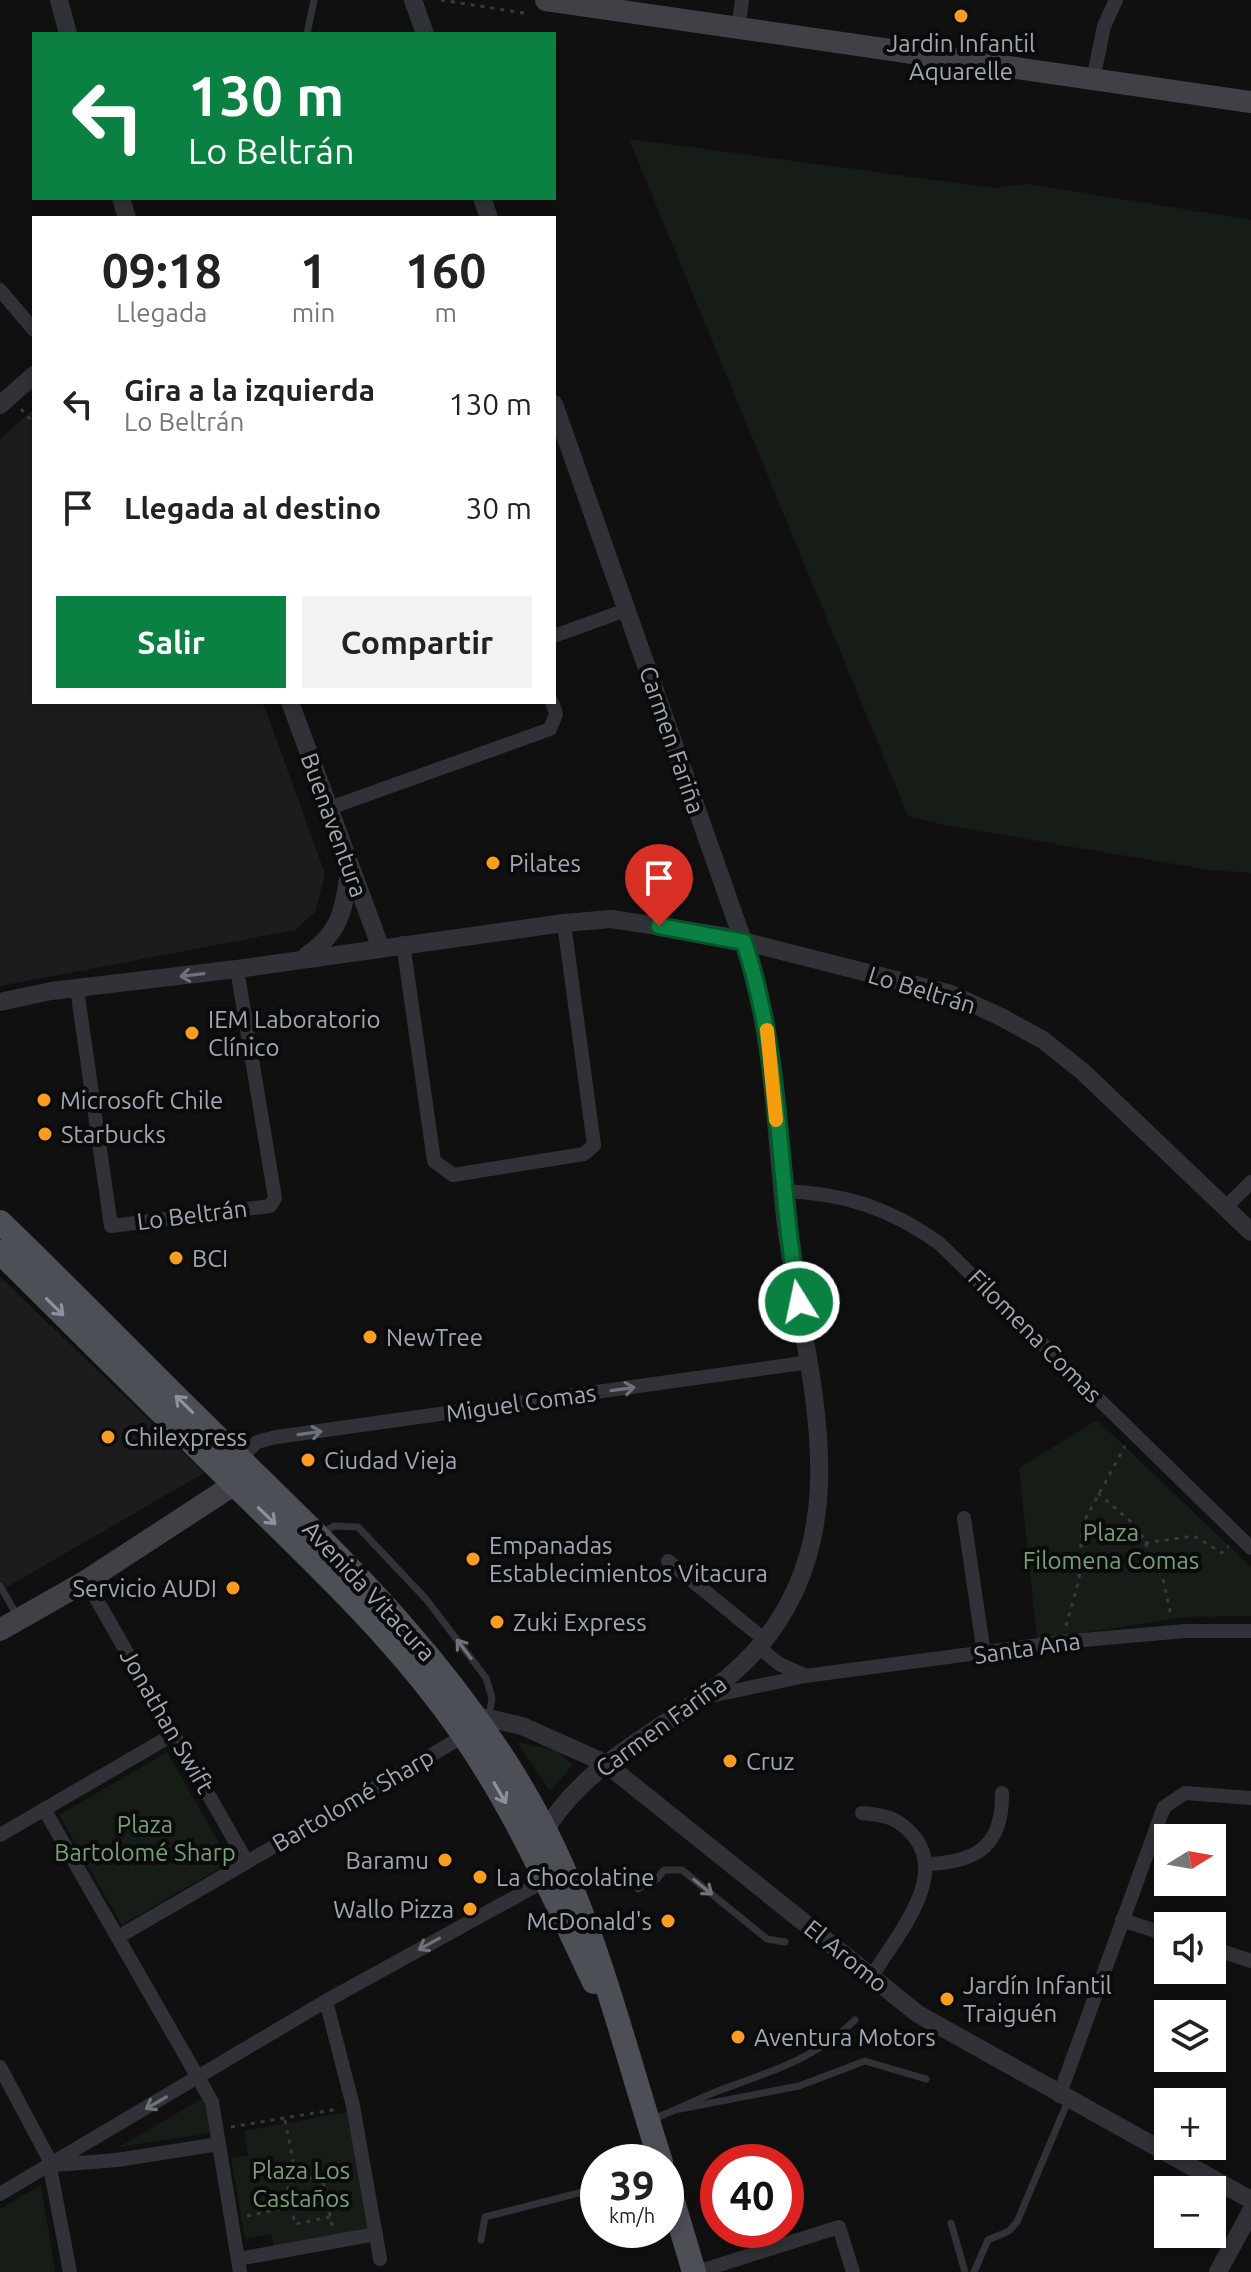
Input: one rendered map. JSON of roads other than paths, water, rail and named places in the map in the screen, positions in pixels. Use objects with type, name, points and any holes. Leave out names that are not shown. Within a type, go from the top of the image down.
[{"type":"main road","points":[[556,1],[738,30],[1251,102]]},
{"type":"main road","name":"Avenida Vitacura","points":[[0,1222],[243,1471],[393,1644],[449,1715],[477,1724],[621,2040]]},
{"type":"main road","name":"Avenida Vitacura","points":[[2,1259],[318,1535],[400,1618],[477,1724],[545,1830],[595,1942],[621,2040],[655,2144]]},
{"type":"main road","points":[[10,1624],[86,1581],[243,1471]]},
{"type":"main road","points":[[684,2236],[695,2272]]},
{"type":"street","points":[[59,0],[67,32]]},
{"type":"street","points":[[413,0],[424,32]]},
{"type":"street","points":[[738,30],[742,0]]},
{"type":"street","points":[[1093,80],[1106,18],[1116,0]]},
{"type":"street","points":[[0,290],[32,328]]},
{"type":"street","points":[[0,405],[32,378]]},
{"type":"street","name":"Carmen Fariña","points":[[533,1852],[545,1830],[571,1796],[605,1763],[706,1697],[762,1644],[793,1591],[815,1522],[820,1447],[783,1191],[767,1029],[744,942],[556,410]]},
{"type":"street","points":[[556,635],[626,610]]},
{"type":"street","name":"Buenaventura","points":[[291,704],[349,869],[380,946]]},
{"type":"street","points":[[327,809],[550,729],[556,714],[553,704]]},
{"type":"street","points":[[302,959],[332,935],[345,901],[349,869]]},
{"type":"street","name":"Lo Beltrán","points":[[0,1002],[380,946],[611,919],[744,942],[951,994],[1043,1040],[1082,1071],[1251,1232]]},
{"type":"street","points":[[403,943],[434,1161],[453,1175],[584,1154],[594,1145],[564,923]]},
{"type":"street","name":"Lo Beltrán","points":[[77,989],[111,1226],[270,1206],[275,1198],[237,969]]},
{"type":"street","points":[[1226,1207],[1251,1182]]},
{"type":"street","name":"Filomena Comas","points":[[783,1191],[822,1192],[873,1205],[907,1220],[982,1282],[1251,1548]]},
{"type":"street","name":"Miguel Comas","points":[[243,1471],[257,1442],[276,1437],[810,1362]]},
{"type":"street","points":[[964,1518],[984,1654]]},
{"type":"street","points":[[668,1561],[762,1644],[779,1664],[805,1676]]},
{"type":"street","name":"Jonathan Swift","points":[[86,1581],[247,1862]]},
{"type":"street","name":"Santa Ana","points":[[706,1697],[805,1676],[1061,1642],[1171,1632],[1251,1631]]},
{"type":"street","name":"El Aromo","points":[[477,1724],[546,1735],[605,1763],[871,1978],[947,2033],[1251,2200]]},
{"type":"street","name":"Bartolomé Sharp","points":[[118,1937],[477,1724]]},
{"type":"street","points":[[0,1835],[174,1734]]},
{"type":"street","points":[[928,1864],[963,1860],[984,1848],[995,1836],[1002,1815],[1002,1793]]},
{"type":"street","points":[[1064,2098],[1122,1920],[1164,1807],[1172,1798],[1185,1793],[1251,1798]]},
{"type":"street","points":[[44,1809],[212,2102],[239,2266],[376,2234]]},
{"type":"street","points":[[862,1813],[899,1820],[923,1846],[928,1864],[921,1894],[871,1978]]},
{"type":"street","points":[[0,2194],[326,2001],[546,1880]]},
{"type":"street","points":[[1122,1920],[1154,1930]]},
{"type":"street","points":[[1226,1953],[1251,1961]]},
{"type":"street","points":[[326,2001],[353,2106],[380,2259]]},
{"type":"street","points":[[0,2067],[39,2136],[50,2165],[70,2272]]},
{"type":"street","points":[[50,2165],[117,2160],[218,2137]]},
{"type":"street","points":[[1218,2272],[1251,2211]]},
{"type":"street","points":[[695,2272],[839,2227],[853,2272]]},
{"type":"lane","points":[[307,32],[314,0]]},
{"type":"lane","points":[[318,1535],[334,1526],[358,1527],[426,1599],[486,1678],[492,1698],[477,1724]]},
{"type":"lane","points":[[0,1586],[10,1624]]},
{"type":"lane","points":[[638,1889],[657,1879],[664,1870],[682,1870],[767,1939],[785,1942]]},
{"type":"lane","points":[[647,2121],[719,2091],[793,2066],[833,2041],[855,2020]]},
{"type":"lane","points":[[680,2109],[799,2086],[865,2061],[926,2079]]},
{"type":"lane","points":[[974,2272],[988,2240],[1009,2231],[1017,2222],[1064,2098]]},
{"type":"lane","points":[[481,2240],[485,2217],[580,2193]]},
{"type":"lane","points":[[951,2223],[965,2272]]},
{"type":"place","name":"Jardin Infantil Aquarelle","points":[[961,16]]},
{"type":"place","name":"Pilates","points":[[493,863]]},
{"type":"place","name":"IEM Laboratorio Clínico","points":[[192,1033]]},
{"type":"place","name":"Microsoft Chile","points":[[44,1100]]},
{"type":"place","name":"Starbucks","points":[[45,1134]]},
{"type":"place","name":"BCI","points":[[176,1258]]},
{"type":"place","name":"NewTree","points":[[370,1337]]},
{"type":"place","name":"Chilexpress","points":[[108,1437]]},
{"type":"place","name":"Ciudad Vieja","points":[[308,1460]]},
{"type":"place","name":"Empanadas Establecimientos Vitacura","points":[[473,1559]]},
{"type":"place","name":"Servicio AUDI","points":[[233,1588]]},
{"type":"place","name":"Zuki Express","points":[[497,1622]]},
{"type":"place","name":"Cruz","points":[[730,1761]]},
{"type":"place","name":"Baramu","points":[[445,1860]]},
{"type":"place","name":"La Chocolatine","points":[[480,1877]]},
{"type":"place","name":"Wallo Pizza","points":[[470,1909]]},
{"type":"place","name":"McDonald's","points":[[668,1921]]},
{"type":"place","name":"Jardín Infantil Traiguén","points":[[947,1999]]},
{"type":"place","name":"Aventura Motors","points":[[738,2037]]},
{"type":"park label","name":"Plaza Filomena Comas","points":[[1111,1546]]},
{"type":"park label","name":"Plaza Bartolomé Sharp","points":[[145,1838]]},
{"type":"park label","name":"Plaza Los Castaños","points":[[301,2184]]}]
